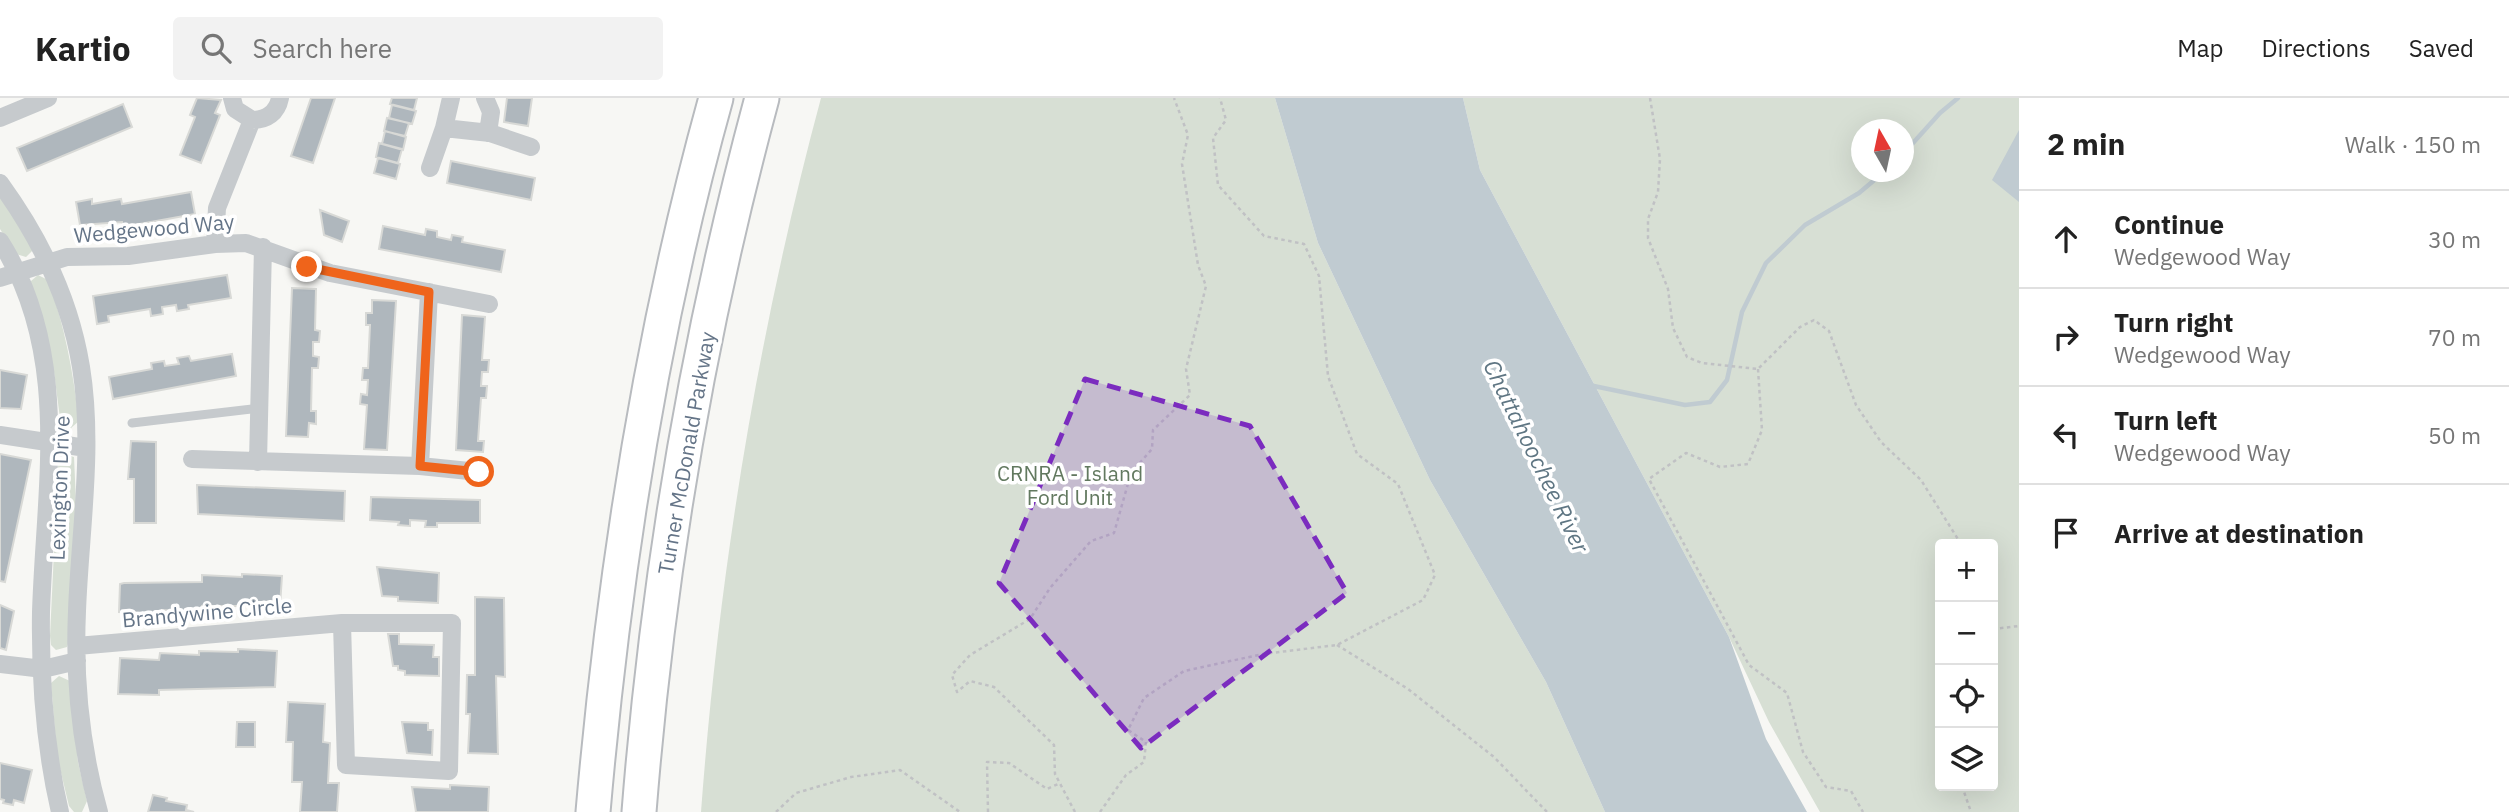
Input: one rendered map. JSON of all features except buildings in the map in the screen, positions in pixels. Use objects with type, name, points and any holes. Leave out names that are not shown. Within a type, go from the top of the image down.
[{"type":"highway","points":[[593,812],[615,606],[641,437],[674,265],[716,98]]},
{"type":"highway","name":"Turner McDonald Parkway","points":[[639,812],[664,581],[689,424],[722,259],[762,98]]},
{"type":"street","points":[[0,118],[48,98]]},
{"type":"street","points":[[232,98],[235,109],[252,120],[269,117],[276,111],[280,98]]},
{"type":"street","points":[[430,168],[452,98]]},
{"type":"street","points":[[485,98],[491,112],[488,133]]},
{"type":"street","points":[[215,244],[217,208],[252,120]]},
{"type":"street","points":[[444,128],[488,133],[531,147]]},
{"type":"street","name":"Lexington Drive","points":[[0,183],[49,262],[63,296],[81,366],[86,449],[77,654],[81,727],[99,812]]},
{"type":"street","name":"Lexington Drive","points":[[0,240],[19,270],[39,331],[48,374],[51,442],[41,615],[47,734],[60,812]]},
{"type":"street","name":"Wedgewood Way","points":[[0,278],[19,270],[83,255],[128,256],[215,244],[246,243],[263,247],[307,267],[489,304]]},
{"type":"street","name":"Wedgewood Way","points":[[258,462],[263,247]]},
{"type":"street","points":[[420,466],[429,292]]},
{"type":"street","points":[[0,435],[86,449]]},
{"type":"street","points":[[192,459],[420,466],[479,472]]},
{"type":"street","name":"Brandywine Circle","points":[[0,664],[43,669],[77,654],[342,623],[452,623],[449,771],[346,765],[342,623]]},
{"type":"lane","points":[[132,422],[260,408]]},
{"type":"path","points":[[1074,812],[1055,774],[1054,745],[993,687],[970,681],[957,692],[952,675],[970,655],[1030,619],[1050,588],[1091,541],[1114,533],[1131,473],[1152,449],[1153,430],[1190,395],[1186,369],[1206,286],[1198,265],[1182,164],[1188,135],[1174,98]]},
{"type":"path","points":[[1100,812],[1126,775],[1144,762],[1146,742],[1128,730],[1144,698],[1184,671],[1263,654],[1337,645],[1423,600],[1436,575],[1398,484],[1357,454],[1328,376],[1319,276],[1304,244],[1264,236],[1218,185],[1213,138],[1226,120],[1220,98]]},
{"type":"path","points":[[1650,98],[1660,159],[1658,192],[1648,219],[1648,238],[1668,289],[1673,328],[1687,357],[1721,365],[1758,369]]},
{"type":"path","points":[[1863,812],[1851,791],[1826,787],[1803,752],[1787,693],[1749,665],[1649,479],[1686,453],[1720,467],[1748,464],[1762,429],[1758,369],[1800,327],[1814,320],[1829,331],[1856,405],[1881,442],[1921,480],[1958,539]]},
{"type":"path","points":[[1998,628],[2019,626]]},
{"type":"path","points":[[1337,645],[1408,689],[1494,757],[1547,812]]},
{"type":"path","points":[[988,812],[987,762],[1009,763],[1047,789],[1059,783]]},
{"type":"path","points":[[776,812],[796,793],[851,778],[900,770],[960,812]]},
{"type":"path","points":[[1964,791],[1971,812]]},
{"type":"highlighted area","points":[[1085,379],[1250,426],[1347,593],[1141,748],[999,583]]},
{"type":"green space","name":"CRNRA - Island Ford Unit","points":[[821,98],[1275,98],[1318,243],[1430,480],[1546,682],[1605,812],[701,812],[718,632],[744,452],[778,274]]},
{"type":"green space","points":[[1463,98],[2019,98],[2019,812],[1820,812],[1769,722],[1729,637],[1480,170]]},
{"type":"green space","points":[[0,195],[33,250],[26,257],[16,254],[0,229]]},
{"type":"green space","points":[[38,275],[48,280],[68,349],[79,421],[71,428],[61,426],[54,372],[31,287],[31,281]]},
{"type":"green space","points":[[64,454],[74,457],[76,502],[70,638],[67,647],[56,650],[51,645],[50,636],[58,467],[59,457]]},
{"type":"green space","points":[[59,676],[70,681],[78,762],[87,801],[82,812],[74,812],[69,806],[57,756],[51,683]]},
{"type":"water","name":"Chattahoochee River","points":[[1275,98],[1463,98],[1480,170],[1729,637],[1766,739],[1807,812],[1605,812],[1546,682],[1430,480],[1318,243]]},
{"type":"water","points":[[2019,130],[2019,202],[1992,180]]},
{"type":"waterway","points":[[1914,142],[1958,98]]},
{"type":"waterway","points":[[1589,385],[1685,405],[1710,402],[1727,380],[1742,312],[1766,263],[1805,225],[1859,193],[1872,182]]},
{"type":"route","points":[[307,267],[429,292],[420,466],[479,472]]}]
